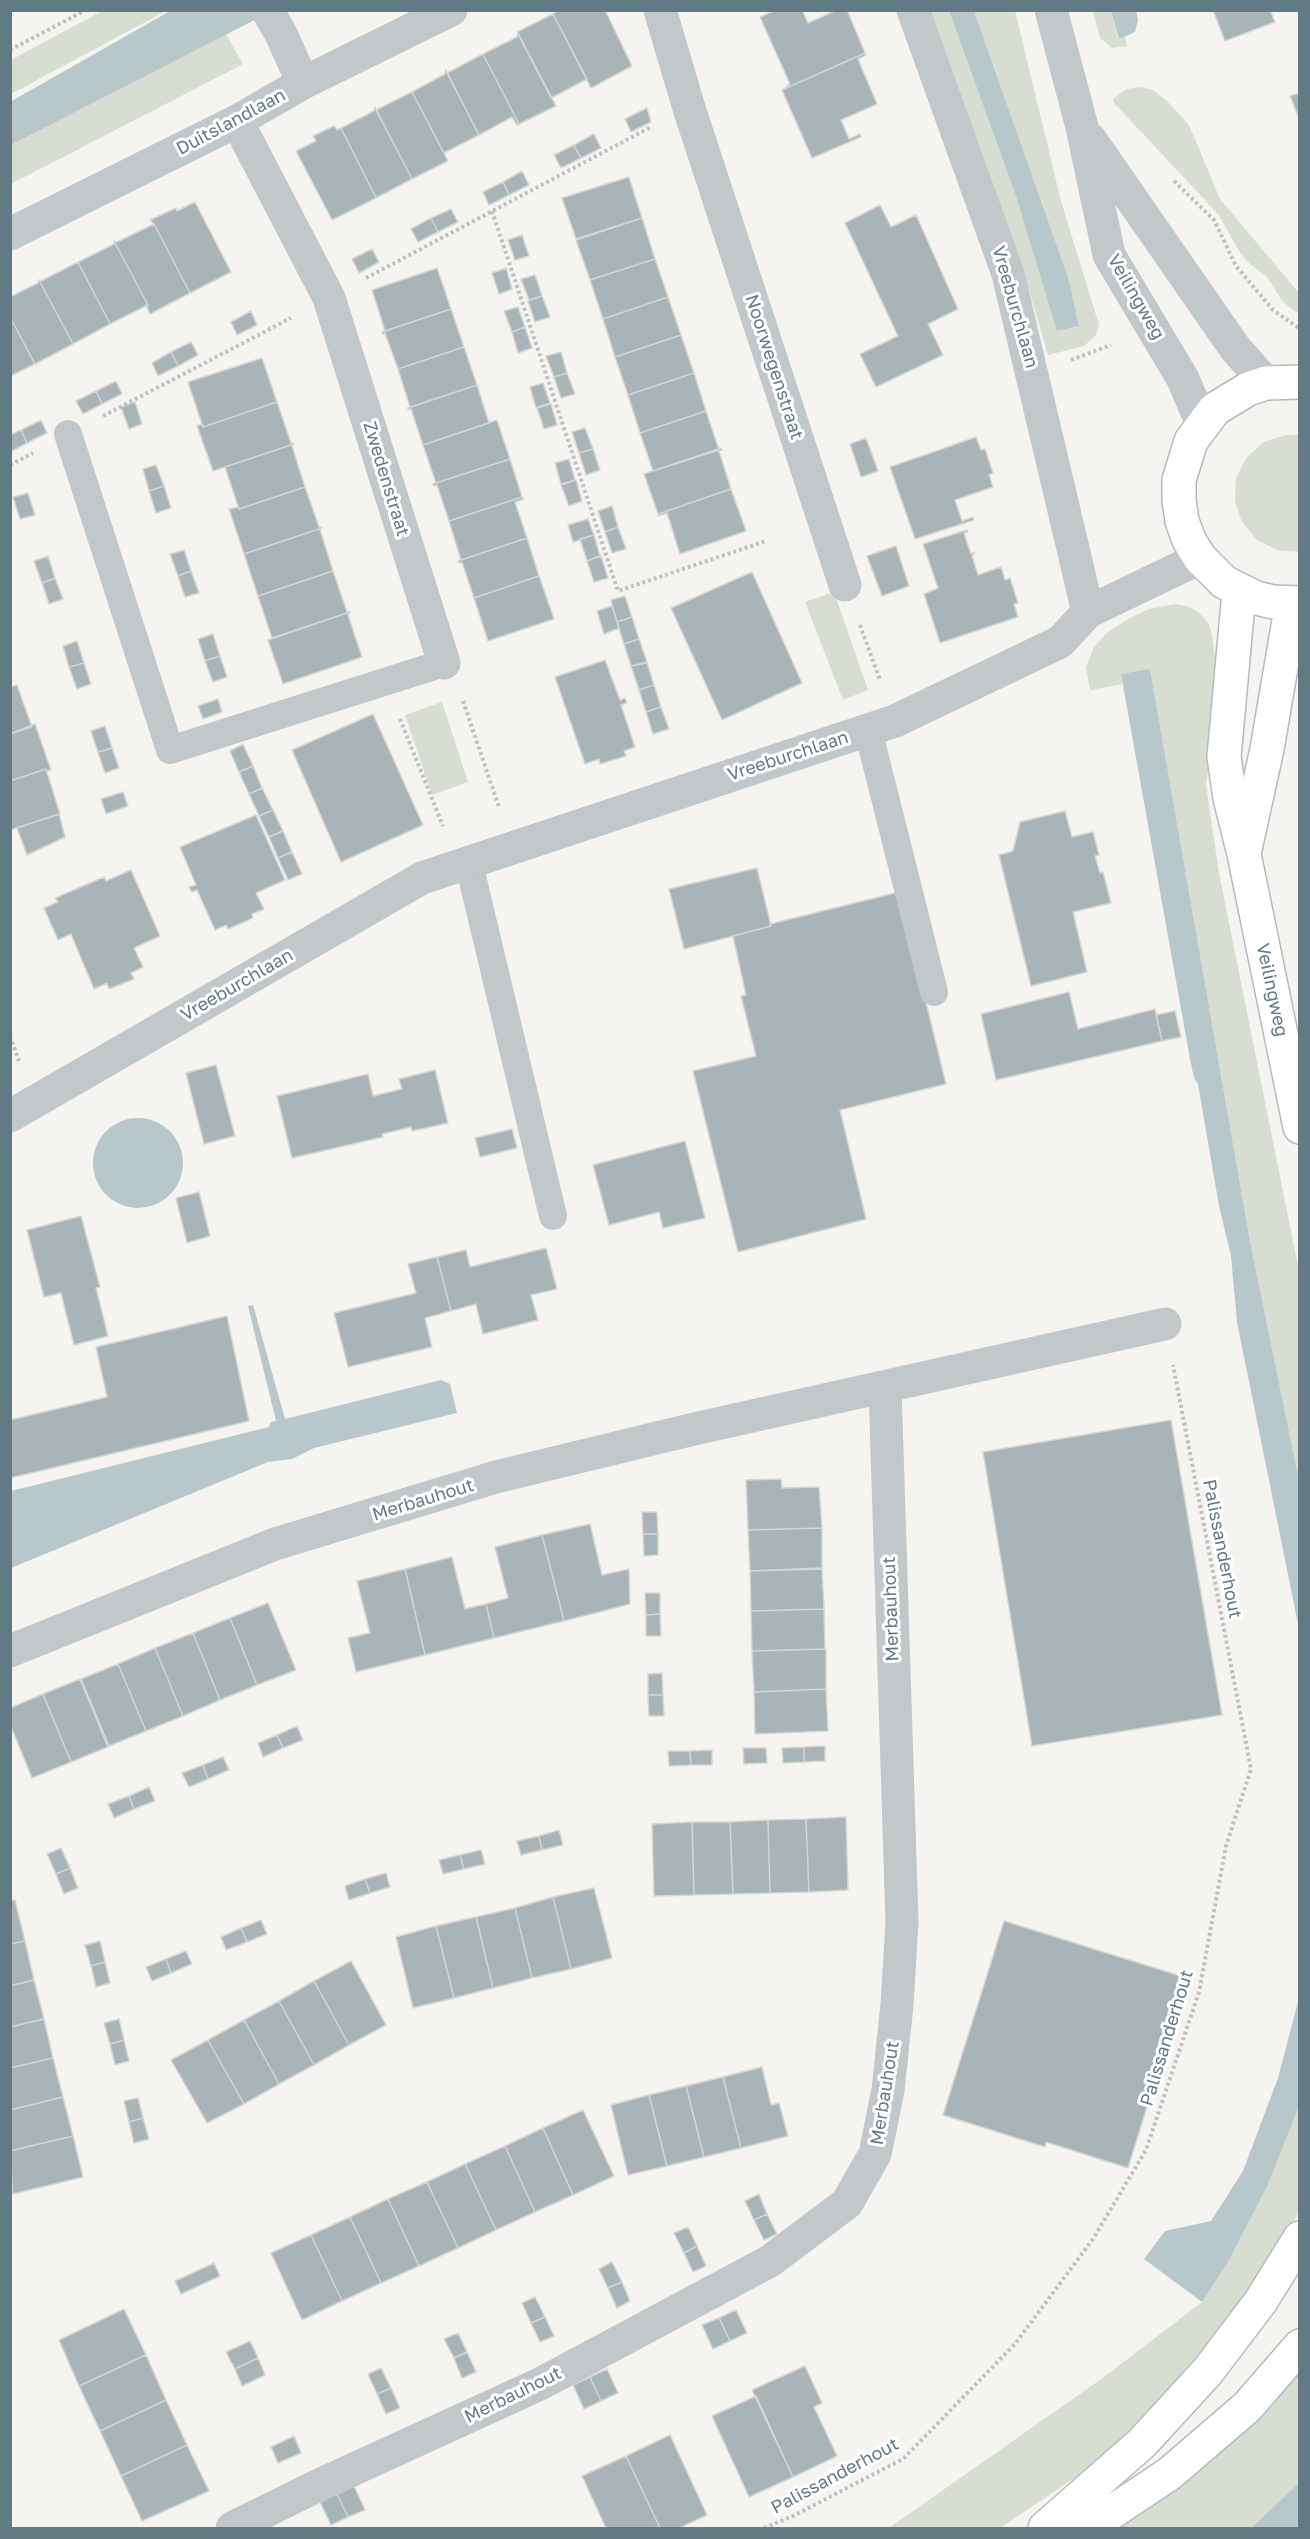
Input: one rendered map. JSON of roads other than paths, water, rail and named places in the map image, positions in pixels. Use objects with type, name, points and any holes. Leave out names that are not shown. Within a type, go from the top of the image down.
[{"type":"main road","points":[[1296,603],[1256,598],[1239,592],[1224,582],[1200,558],[1189,540],[1182,521],[1179,480],[1191,441],[1215,409],[1230,398],[1266,383],[1299,382]]},
{"type":"main road","name":"Veilingweg","points":[[1239,592],[1224,757],[1230,798],[1244,854],[1299,1127]]},
{"type":"main road","name":"Veilingweg","points":[[1244,854],[1296,603]]},
{"type":"main road","points":[[1045,2529],[1142,2443],[1208,2371],[1260,2301],[1299,2238]]},
{"type":"main road","points":[[1088,2529],[1169,2474],[1247,2407],[1299,2346]]},
{"type":"street","name":"Duitslandlaan","points":[[10,234],[237,121],[303,83],[451,10]]},
{"type":"street","name":"Noorwegenstraat","points":[[660,10],[689,108],[845,585]]},
{"type":"street","name":"Vreeburchlaan","points":[[913,10],[1008,274],[1034,372],[1088,612]]},
{"type":"street","name":"Veilingweg","points":[[1051,10],[1082,127],[1109,255],[1183,379],[1202,424]]},
{"type":"street","points":[[274,22],[303,83]]},
{"type":"street","name":"Zwedenstraat","points":[[237,121],[329,298],[444,663]]},
{"type":"street","name":"Veilingweg","points":[[1082,127],[1235,348],[1266,383]]},
{"type":"street","name":"Vreeburchlaan","points":[[10,1116],[422,878],[881,725],[1060,642],[1088,612],[1200,558]]},
{"type":"street","name":"Merbauhout","points":[[10,1651],[275,1544],[496,1477],[694,1429],[1165,1324]]},
{"type":"street","name":"Merbauhout","points":[[232,2529],[550,2378],[770,2261],[847,2204],[875,2154],[888,2091],[897,2005],[902,1922],[885,1387]]},
{"type":"lane","points":[[68,434],[170,750],[444,663]]},
{"type":"lane","points":[[881,725],[934,992]]},
{"type":"lane","points":[[464,865],[553,1216]]}]
